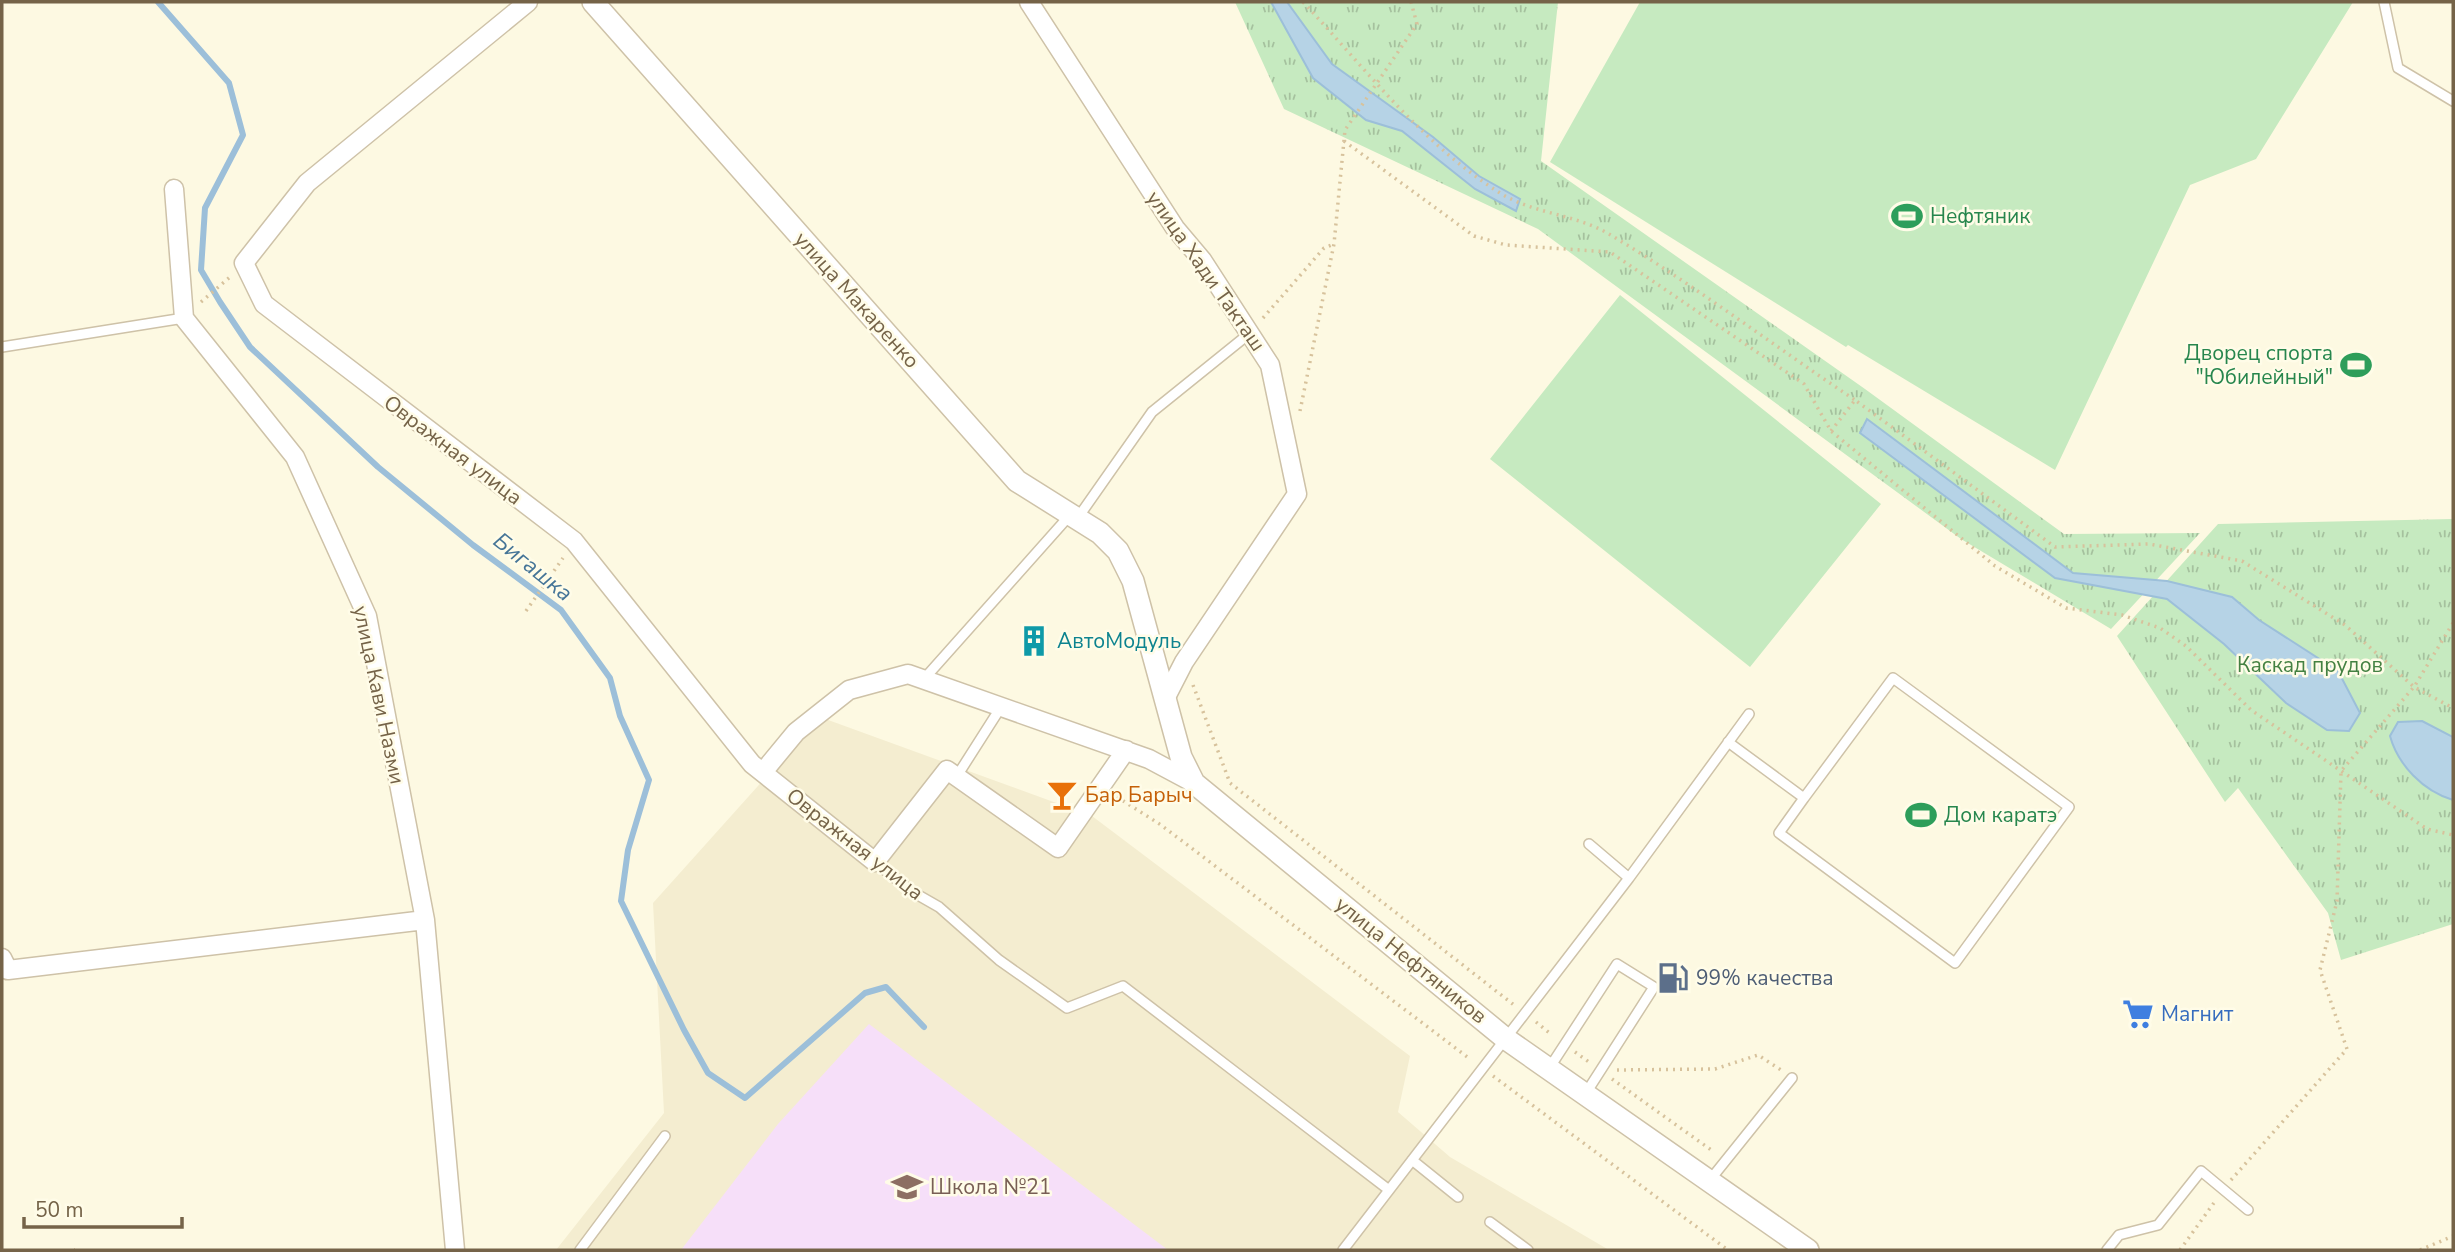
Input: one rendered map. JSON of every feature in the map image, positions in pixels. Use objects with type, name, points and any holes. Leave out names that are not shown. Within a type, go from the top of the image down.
[{"type":"street","name":"Овражная улица","points":[[528,2],[307,183],[244,263],[264,304],[574,541],[752,764],[875,862]]},
{"type":"street","name":"улица Макаренко","points":[[593,2],[1017,481],[1100,533],[1118,551],[1133,581]]},
{"type":"street","name":"улица Хади Такташ","points":[[1029,2],[1175,228],[1202,260],[1270,365],[1297,494],[1184,662],[1165,699]]},
{"type":"street","points":[[174,189],[184,318]]},
{"type":"street","name":"улица Кави Назми","points":[[184,318],[295,457],[367,616],[425,920],[455,1250]]},
{"type":"street","name":"улица Нефтяников","points":[[1133,581],[1181,757],[1194,783],[1506,1039],[1550,1067],[1808,1250]]},
{"type":"street","points":[[763,772],[796,732],[849,690],[908,674],[1126,750],[1194,783]]},
{"type":"street","points":[[875,862],[947,770],[1058,848],[1126,750]]},
{"type":"street","points":[[2,958],[8,970],[425,920]]},
{"type":"lane","points":[[2384,2],[2398,68],[2453,101]]},
{"type":"lane","points":[[2,347],[184,318]]},
{"type":"lane","points":[[924,679],[1074,517],[1152,412],[1250,333]]},
{"type":"lane","points":[[1893,678],[2069,807],[1955,962],[1779,833],[1804,798],[1893,678]]},
{"type":"lane","points":[[957,776],[1002,707]]},
{"type":"lane","points":[[1343,1250],[1629,878],[1749,714]]},
{"type":"lane","points":[[1728,742],[1804,798]]},
{"type":"lane","points":[[1589,844],[1629,878]]},
{"type":"lane","name":"Овражная улица","points":[[875,862],[911,891],[939,907],[999,960],[1067,1008],[1123,986],[1389,1190]]},
{"type":"lane","points":[[1550,1067],[1617,964],[1654,988],[1586,1093]]},
{"type":"lane","points":[[1710,1180],[1792,1077]]},
{"type":"lane","points":[[580,1250],[665,1136]]},
{"type":"lane","points":[[1412,1160],[1458,1197]]},
{"type":"lane","points":[[2107,1250],[2119,1235],[2158,1225],[2201,1171],[2248,1210]]},
{"type":"lane","points":[[1490,1222],[1528,1250]]},
{"type":"path","points":[[1303,2],[1376,84],[1440,148],[1501,193],[1531,207],[1554,212],[1607,232],[1855,400],[2055,547],[2149,544],[2242,561],[2345,625],[2414,687],[2453,708]]},
{"type":"path","points":[[1298,422],[1334,244],[1345,130],[1417,24],[1411,2]]},
{"type":"path","points":[[1344,141],[1474,236],[1506,245],[1610,251],[1804,384],[1831,431],[1995,566],[2066,608],[2122,615],[2160,628],[2186,646],[2251,710],[2427,829],[2453,835]]},
{"type":"path","points":[[1250,333],[1324,248],[1334,244]]},
{"type":"path","points":[[209,294],[229,278]]},
{"type":"path","points":[[1831,431],[1855,400]]},
{"type":"path","points":[[526,611],[574,541]]},
{"type":"path","points":[[2180,1250],[2224,1188],[2347,1049],[2320,970],[2337,901],[2341,771],[2414,687],[2453,623]]},
{"type":"path","points":[[1184,662],[1230,783],[1564,1045],[1725,1160]]},
{"type":"path","points":[[1100,787],[1161,825],[1728,1250]]},
{"type":"path","points":[[1600,1070],[1714,1069],[1758,1055],[1792,1077]]},
{"type":"path","points":[[2420,1250],[2453,1236]]},
{"type":"shaded area","points":[[820,717],[1092,816],[1410,1056],[1398,1112],[1450,1157],[1609,1250],[556,1250],[664,1113],[653,903]]},
{"type":"shaded area","name":"Школа №21","points":[[869,1024],[1168,1250],[681,1250],[778,1124]]},
{"type":"green space","points":[[1235,2],[1558,2],[1541,161],[1865,389],[2064,534],[2200,533],[2111,629],[1961,539],[1538,229],[1284,109]]},
{"type":"green space","name":"Нефтяник","points":[[1640,2],[2353,2],[2256,159],[2190,185],[2055,470],[1848,345],[1846,347],[1550,162]]},
{"type":"green space","points":[[1620,295],[1881,504],[1750,667],[1490,459]]},
{"type":"green space","name":"Каскад прудов","points":[[2453,519],[2453,924],[2341,960],[2328,913],[2238,788],[2225,802],[2117,636],[2218,524]]},
{"type":"water","points":[[1271,2],[1287,2],[1332,64],[1433,137],[1479,176],[1520,199],[1516,211],[1475,189],[1402,131],[1366,120],[1313,78]]},
{"type":"water","points":[[1867,419],[2073,573],[2167,581],[2232,597],[2259,620],[2338,671],[2360,713],[2349,731],[2327,730],[2286,703],[2224,644],[2167,599],[2055,578],[1860,433]]},
{"type":"water","points":[[2422,721],[2453,737],[2453,800],[2432,790],[2413,776],[2394,747],[2390,736],[2398,722]]},
{"type":"waterway","name":"Бигашка","points":[[158,2],[229,83],[243,135],[205,208],[201,270],[250,347],[378,467],[473,545],[561,610],[610,678],[620,716],[649,780],[628,850],[621,901],[708,1073],[745,1098],[865,993],[886,987],[924,1027]]},
{"type":"place","name":"Нефтяник","points":[[1907,216]]},
{"type":"place","name":"Дворец спорта \"Юбилейный\"","points":[[2356,365]]},
{"type":"place","name":"АвтоМодуль","points":[[1034,641]]},
{"type":"place","name":"Бар Барыч","points":[[1062,795]]},
{"type":"place","name":"Дом каратэ","points":[[1921,815]]},
{"type":"place","name":"99% качества","points":[[1673,978]]},
{"type":"place","name":"Магнит","points":[[2138,1014]]},
{"type":"place","name":"Школа №21","points":[[907,1187]]}]
